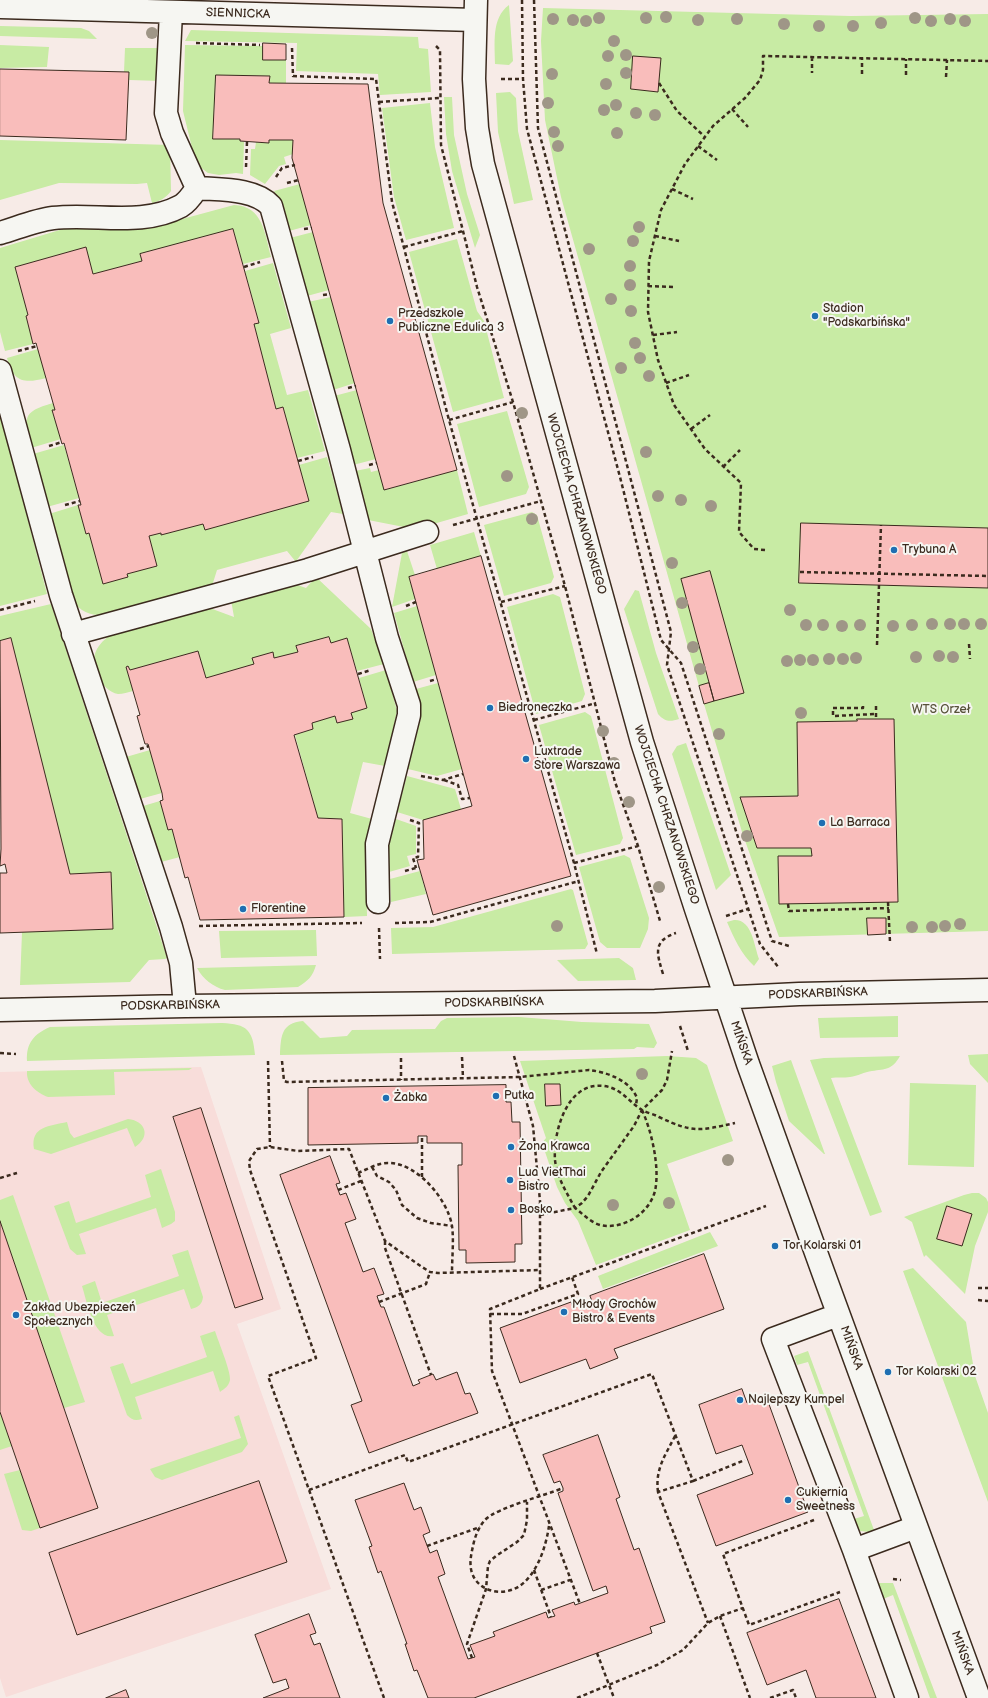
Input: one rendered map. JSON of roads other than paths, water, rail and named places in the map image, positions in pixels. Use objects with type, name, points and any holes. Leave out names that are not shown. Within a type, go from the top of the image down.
[{"type":"street","name":"SIENNICKA","points":[[0,7],[171,12],[476,10]]},
{"type":"street","name":"WOJCIECHA CHRZANOWSKIEGO","points":[[476,10],[474,79],[476,121],[483,164],[642,742],[726,998]]},
{"type":"street","points":[[171,12],[166,113],[172,132],[198,188]]},
{"type":"street","points":[[0,233],[52,218],[140,217],[157,214],[182,206],[190,199],[198,188]]},
{"type":"street","points":[[198,188],[245,193],[261,198],[271,206],[339,450],[364,553],[387,638],[409,705],[409,715],[377,844],[378,902]]},
{"type":"street","points":[[0,371],[61,595],[78,633],[171,927],[181,963],[185,1006]]},
{"type":"street","points":[[78,633],[364,553],[427,532]]},
{"type":"street","name":"PODSKARBIŃSKA","points":[[0,1010],[185,1006],[655,1001],[784,995],[988,990]]},
{"type":"street","name":"MIŃSKA","points":[[726,998],[838,1315],[979,1698]]},
{"type":"street","points":[[838,1315],[773,1339],[854,1550],[907,1698]]},
{"type":"street","points":[[854,1550],[916,1528]]},
{"type":"place","name":"Stadion \"Podskarbińska\"","points":[[815,316]]},
{"type":"place","name":"Przedszkole Publiczne Edulica 3","points":[[390,321]]},
{"type":"place","name":"Trybuna A","points":[[894,550]]},
{"type":"place","name":"Biedroneczka","points":[[490,708]]},
{"type":"place","name":"Luxtrade Store Warszawa","points":[[526,759]]},
{"type":"place","name":"La Barraca","points":[[822,823]]},
{"type":"place","name":"Florentine","points":[[243,909]]},
{"type":"place","name":"Putka","points":[[496,1096]]},
{"type":"place","name":"Żabka","points":[[386,1098]]},
{"type":"place","name":"Żona Krawca","points":[[511,1147]]},
{"type":"place","name":"Lua VietThai Bistro","points":[[510,1180]]},
{"type":"place","name":"Bosko","points":[[511,1210]]},
{"type":"place","name":"Tor Kolarski 01","points":[[775,1246]]},
{"type":"place","name":"Młody Grochów Bistro & Events","points":[[564,1312]]},
{"type":"place","name":"Zakład Ubezpieczeń Społecznych","points":[[16,1315]]},
{"type":"place","name":"Tor Kolarski 02","points":[[888,1372]]},
{"type":"place","name":"Najlepszy Kumpel","points":[[740,1400]]},
{"type":"place","name":"Cukiernia Sweetness","points":[[788,1500]]},
{"type":"park label","name":"WTS Orzeł","points":[[941,710]]}]
